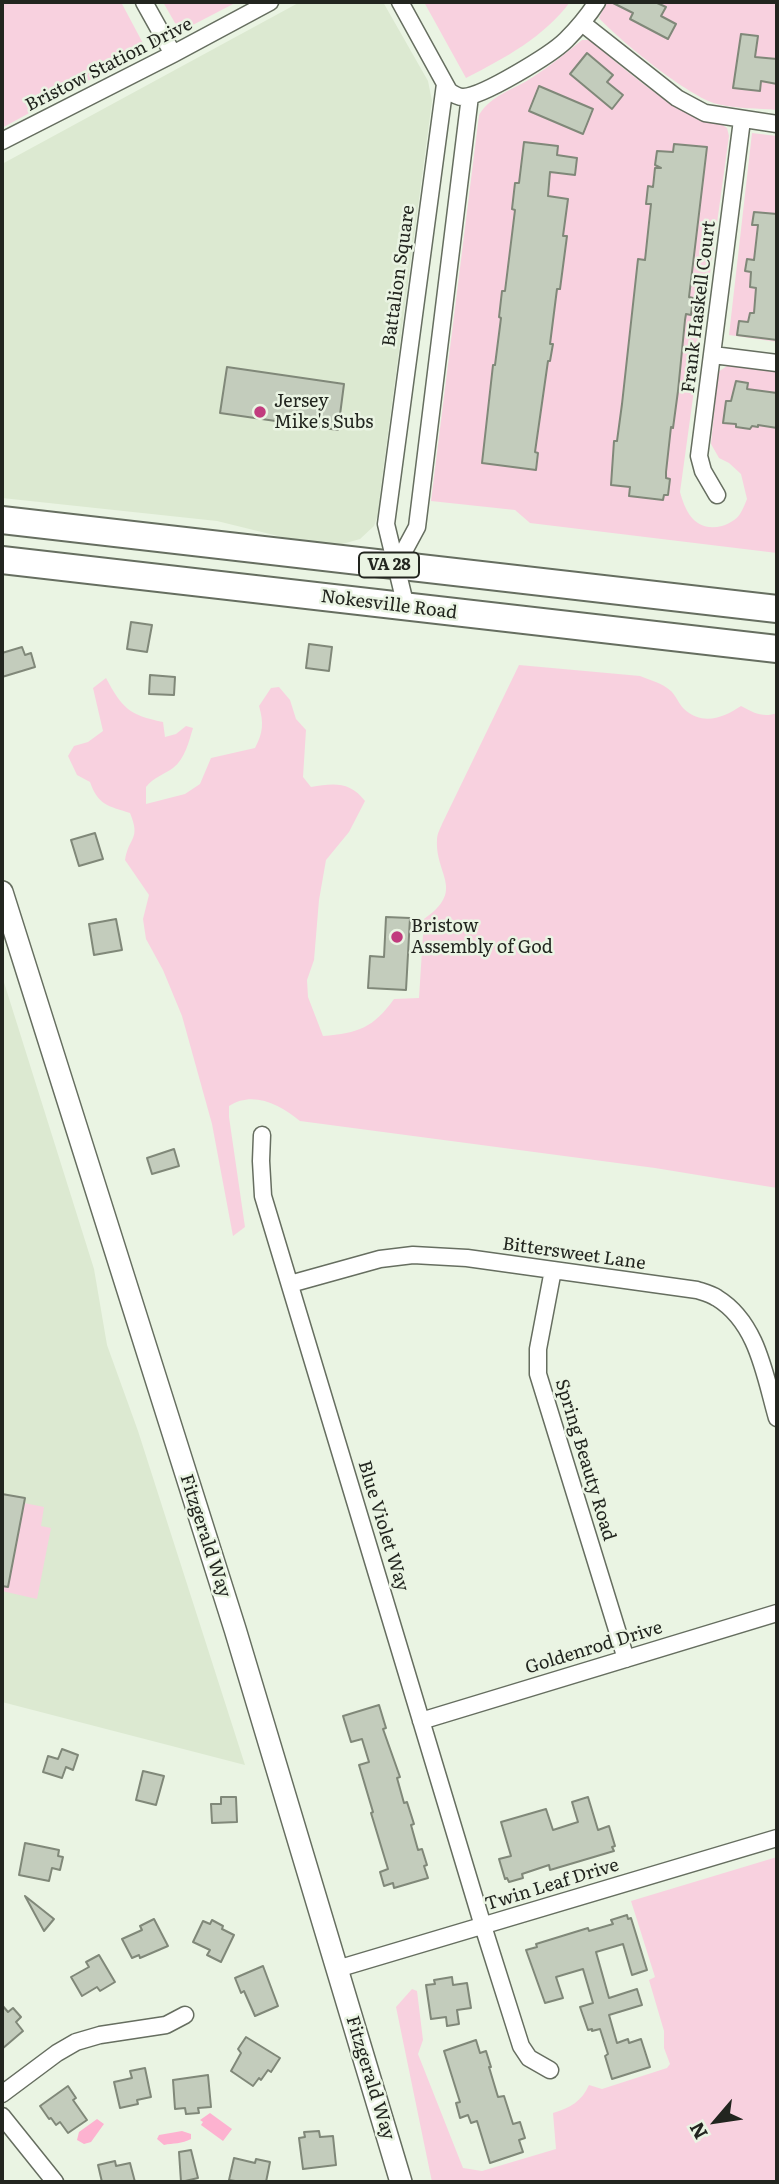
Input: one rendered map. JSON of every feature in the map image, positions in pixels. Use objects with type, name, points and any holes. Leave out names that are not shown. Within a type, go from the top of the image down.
[{"type":"highway","name":"VA 28","points":[[2,520],[777,609]]},
{"type":"highway","name":"Nokesville Road","points":[[2,560],[777,649]]},
{"type":"street","points":[[144,2],[173,54]]},
{"type":"street","name":"Bristow Station Drive","points":[[2,141],[270,2]]},
{"type":"street","points":[[400,2],[449,91],[455,96],[470,96],[520,72],[542,58],[564,42],[597,2]]},
{"type":"street","points":[[582,23],[685,103],[705,113],[777,124]]},
{"type":"street","name":"Battalion Square","points":[[406,607],[386,524],[445,84]]},
{"type":"street","points":[[397,566],[417,527],[470,96]]},
{"type":"street","name":"Frank Haskell Court","points":[[717,495],[702,471],[699,456],[742,120]]},
{"type":"street","points":[[713,355],[777,363]]},
{"type":"street","name":"Fitzgerald Way","points":[[2,892],[229,1612],[401,2182]]},
{"type":"street","name":"Blue Violet Way","points":[[262,1135],[263,1196],[483,1926],[521,2046],[529,2058],[550,2070]]},
{"type":"street","name":"Bittersweet Lane","points":[[290,1284],[380,1259],[413,1255],[467,1258],[697,1290],[717,1297],[736,1314],[750,1333],[777,1418]]},
{"type":"street","name":"Spring Beauty Road","points":[[553,1270],[538,1349],[538,1374],[626,1659]]},
{"type":"street","name":"Goldenrod Drive","points":[[421,1721],[777,1613]]},
{"type":"street","name":"Twin Leaf Drive","points":[[337,1969],[777,1838]]},
{"type":"street","points":[[2,2094],[76,2042],[100,2035],[158,2027],[185,2015]]},
{"type":"street","points":[[2,2116],[55,2182]]},
{"type":"shaded area","points":[[2,2],[121,2],[146,49],[2,128]]},
{"type":"shaded area","points":[[163,2],[237,2],[185,29],[175,23]]},
{"type":"shaded area","points":[[300,2],[383,2],[428,81],[432,101],[379,512],[374,526],[360,539],[339,545],[286,538],[217,521],[2,498],[2,164]]},
{"type":"shaded area","points":[[424,2],[570,2],[536,36],[466,78]]},
{"type":"shaded area","points":[[606,2],[777,2],[777,110],[724,106],[690,91],[638,53],[599,18]]},
{"type":"shaded area","points":[[582,40],[589,40],[681,110],[727,128],[729,136],[680,492],[689,514],[699,524],[722,526],[738,516],[747,499],[741,474],[719,458],[711,444],[718,372],[730,364],[777,370],[777,553],[530,523],[515,510],[431,501],[479,115],[490,102],[526,82]]},
{"type":"shaded area","points":[[752,133],[777,136],[777,342],[729,335]]},
{"type":"shaded area","points":[[519,665],[640,676],[667,688],[684,709],[706,719],[720,717],[741,706],[759,714],[777,713],[777,1188],[655,1168],[300,1121],[276,1105],[248,1099],[229,1106],[245,1227],[233,1236],[212,1124],[182,1016],[163,970],[146,939],[143,919],[149,895],[125,860],[134,833],[130,813],[100,800],[90,782],[77,775],[68,756],[74,746],[88,742],[103,731],[93,688],[106,678],[128,709],[163,722],[165,737],[176,734],[186,726],[193,728],[181,760],[146,787],[146,804],[185,794],[200,784],[211,758],[255,748],[262,728],[259,706],[271,688],[279,687],[290,700],[296,719],[306,730],[303,777],[311,787],[334,784],[347,787],[365,801],[349,832],[326,860],[319,900],[314,960],[307,980],[308,997],[323,1036],[356,1031],[372,1023],[394,999],[419,998],[424,919],[437,909],[446,890],[438,852],[438,834]]},
{"type":"shaded area","points":[[2,976],[94,1269],[107,1345],[138,1431],[245,1765],[2,1702]]},
{"type":"shaded area","points":[[24,1503],[44,1507],[41,1526],[51,1528],[37,1599],[2,1591],[2,1571],[11,1573]]},
{"type":"shaded area","points":[[777,1857],[777,2182],[432,2182],[396,2007],[412,1989],[417,1991],[423,2040],[418,2054],[463,2168],[482,2171],[556,2149],[553,2113],[575,2103],[589,2085],[602,2089],[667,2068],[670,2064],[664,2048],[664,2031],[649,1980],[655,1977],[631,1901]]},
{"type":"shaded area","points":[[210,2113],[232,2129],[223,2141],[201,2125],[203,2122],[200,2120]]},
{"type":"shaded area","points":[[97,2119],[104,2124],[91,2142],[84,2144],[77,2140],[79,2132]]},
{"type":"shaded area","points":[[182,2131],[191,2134],[191,2139],[164,2145],[157,2139],[159,2135]]},
{"type":"building","points":[[611,2],[655,2],[666,7],[661,16],[676,24],[668,39],[630,19],[633,13]]},
{"type":"building","points":[[741,34],[758,36],[755,57],[777,59],[777,84],[761,81],[760,91],[733,88]]},
{"type":"building","points":[[587,53],[613,75],[607,82],[623,95],[612,109],[570,74]]},
{"type":"building","points":[[539,86],[593,109],[583,134],[529,111]]},
{"type":"building","points":[[524,142],[558,146],[557,155],[577,158],[575,175],[550,172],[548,196],[568,199],[563,236],[567,236],[560,289],[557,289],[550,344],[553,344],[548,361],[535,452],[538,453],[536,470],[482,463],[501,318],[502,291],[505,291],[515,210],[512,209],[515,183],[519,183]]},
{"type":"building","points":[[674,144],[707,147],[689,297],[693,298],[691,315],[686,314],[685,320],[666,472],[666,478],[670,479],[668,495],[664,495],[663,500],[629,496],[630,487],[611,485],[614,441],[617,441],[622,404],[638,259],[645,260],[651,204],[646,204],[648,186],[653,187],[655,168],[661,168],[655,165],[657,151],[673,152]]},
{"type":"building","points":[[754,212],[777,214],[777,340],[737,335],[739,321],[748,322],[750,313],[754,313],[756,288],[750,287],[751,272],[745,271],[747,259],[754,260],[758,225],[752,225]]},
{"type":"building","points":[[227,367],[344,384],[338,430],[220,413]]},
{"type":"building","points":[[736,381],[748,383],[747,389],[777,393],[777,428],[758,425],[750,429],[723,423],[726,401],[731,401]]},
{"type":"building","points":[[131,622],[152,625],[147,652],[127,649]]},
{"type":"building","points":[[309,644],[332,647],[329,671],[306,668]]},
{"type":"building","points":[[22,647],[25,655],[31,653],[35,667],[2,677],[2,653]]},
{"type":"building","points":[[150,675],[175,677],[174,695],[149,694]]},
{"type":"building","points":[[95,833],[103,859],[79,866],[71,840]]},
{"type":"building","name":"Bristow Assembly of God","points":[[386,917],[410,918],[406,990],[368,988],[370,956],[384,957]]},
{"type":"building","points":[[116,919],[122,950],[94,955],[89,924]]},
{"type":"building","points":[[174,1149],[179,1166],[152,1174],[147,1158]]},
{"type":"building","points":[[2,1494],[25,1498],[8,1587],[2,1586]]},
{"type":"building","points":[[379,1705],[386,1728],[383,1729],[400,1777],[397,1778],[404,1803],[407,1802],[414,1824],[411,1825],[418,1850],[422,1849],[427,1865],[424,1866],[428,1878],[394,1888],[393,1883],[384,1886],[380,1872],[388,1869],[359,1765],[369,1762],[362,1739],[351,1742],[343,1716]]},
{"type":"building","points":[[62,1749],[78,1755],[73,1770],[66,1767],[62,1778],[43,1772],[48,1756],[58,1759]]},
{"type":"building","points":[[143,1771],[164,1776],[156,1805],[136,1800]]},
{"type":"building","points":[[221,1797],[236,1797],[237,1822],[212,1823],[211,1804],[221,1804]]},
{"type":"building","points":[[588,1797],[598,1830],[609,1826],[614,1851],[550,1870],[549,1865],[522,1874],[523,1878],[509,1882],[505,1879],[499,1859],[511,1856],[501,1822],[546,1809],[553,1830],[578,1822],[572,1802]]},
{"type":"building","points":[[25,1843],[59,1850],[58,1856],[63,1857],[60,1870],[52,1868],[49,1881],[19,1875]]},
{"type":"building","points":[[25,1896],[54,1919],[44,1931]]},
{"type":"building","points":[[627,1915],[628,1919],[631,1918],[647,1970],[632,1975],[623,1944],[596,1952],[609,1998],[637,1989],[642,2005],[609,2015],[617,2043],[628,2039],[629,2043],[641,2039],[650,2067],[612,2079],[600,2029],[588,2030],[580,2007],[593,2003],[583,1969],[556,1977],[563,1998],[545,2003],[526,1950],[537,1947],[536,1944],[588,1928],[589,1931],[613,1924],[611,1920]]},
{"type":"building","points":[[154,1919],[168,1946],[140,1958],[139,1955],[132,1958],[122,1939],[142,1930],[140,1926]]},
{"type":"building","points":[[212,1920],[234,1935],[221,1962],[207,1955],[210,1950],[193,1942],[203,1921],[210,1924]]},
{"type":"building","points":[[99,1955],[115,1982],[100,1991],[97,1987],[82,1996],[71,1977],[89,1967],[86,1962]]},
{"type":"building","points":[[263,1966],[278,2006],[255,2016],[235,1978]]},
{"type":"building","points":[[452,1977],[453,1985],[467,1983],[471,2008],[457,2010],[459,2024],[447,2026],[446,2017],[431,2019],[426,1985],[435,1984],[434,1980]]},
{"type":"building","points":[[2,2005],[8,2012],[13,2008],[21,2017],[16,2022],[23,2031],[2,2049]]},
{"type":"building","points":[[246,2037],[280,2058],[271,2072],[268,2070],[253,2086],[231,2071],[241,2053],[238,2049]]},
{"type":"building","points":[[476,2040],[480,2053],[486,2051],[498,2097],[504,2096],[513,2124],[520,2122],[525,2138],[519,2140],[523,2152],[490,2163],[477,2121],[471,2123],[468,2115],[460,2118],[456,2103],[460,2102],[444,2051]]},
{"type":"building","points":[[145,2068],[151,2097],[137,2100],[138,2104],[120,2108],[114,2082],[132,2078],[130,2071]]},
{"type":"building","points":[[208,2075],[211,2107],[198,2108],[199,2113],[186,2114],[185,2108],[175,2109],[173,2080]]},
{"type":"building","points":[[68,2086],[76,2098],[73,2100],[87,2120],[68,2133],[60,2122],[56,2125],[49,2119],[40,2106]]},
{"type":"building","points":[[319,2131],[320,2137],[333,2136],[336,2165],[303,2169],[299,2138],[305,2137],[304,2132]]},
{"type":"building","points":[[191,2150],[198,2178],[181,2182],[179,2152]]},
{"type":"building","points":[[234,2158],[255,2163],[256,2159],[270,2162],[266,2182],[229,2180]]},
{"type":"building","points":[[115,2161],[116,2166],[130,2163],[135,2182],[102,2182],[98,2165]]},
{"type":"place","name":"Jersey Mike's Subs","points":[[260,412]]},
{"type":"place","name":"Bristow Assembly of God","points":[[397,937]]}]
